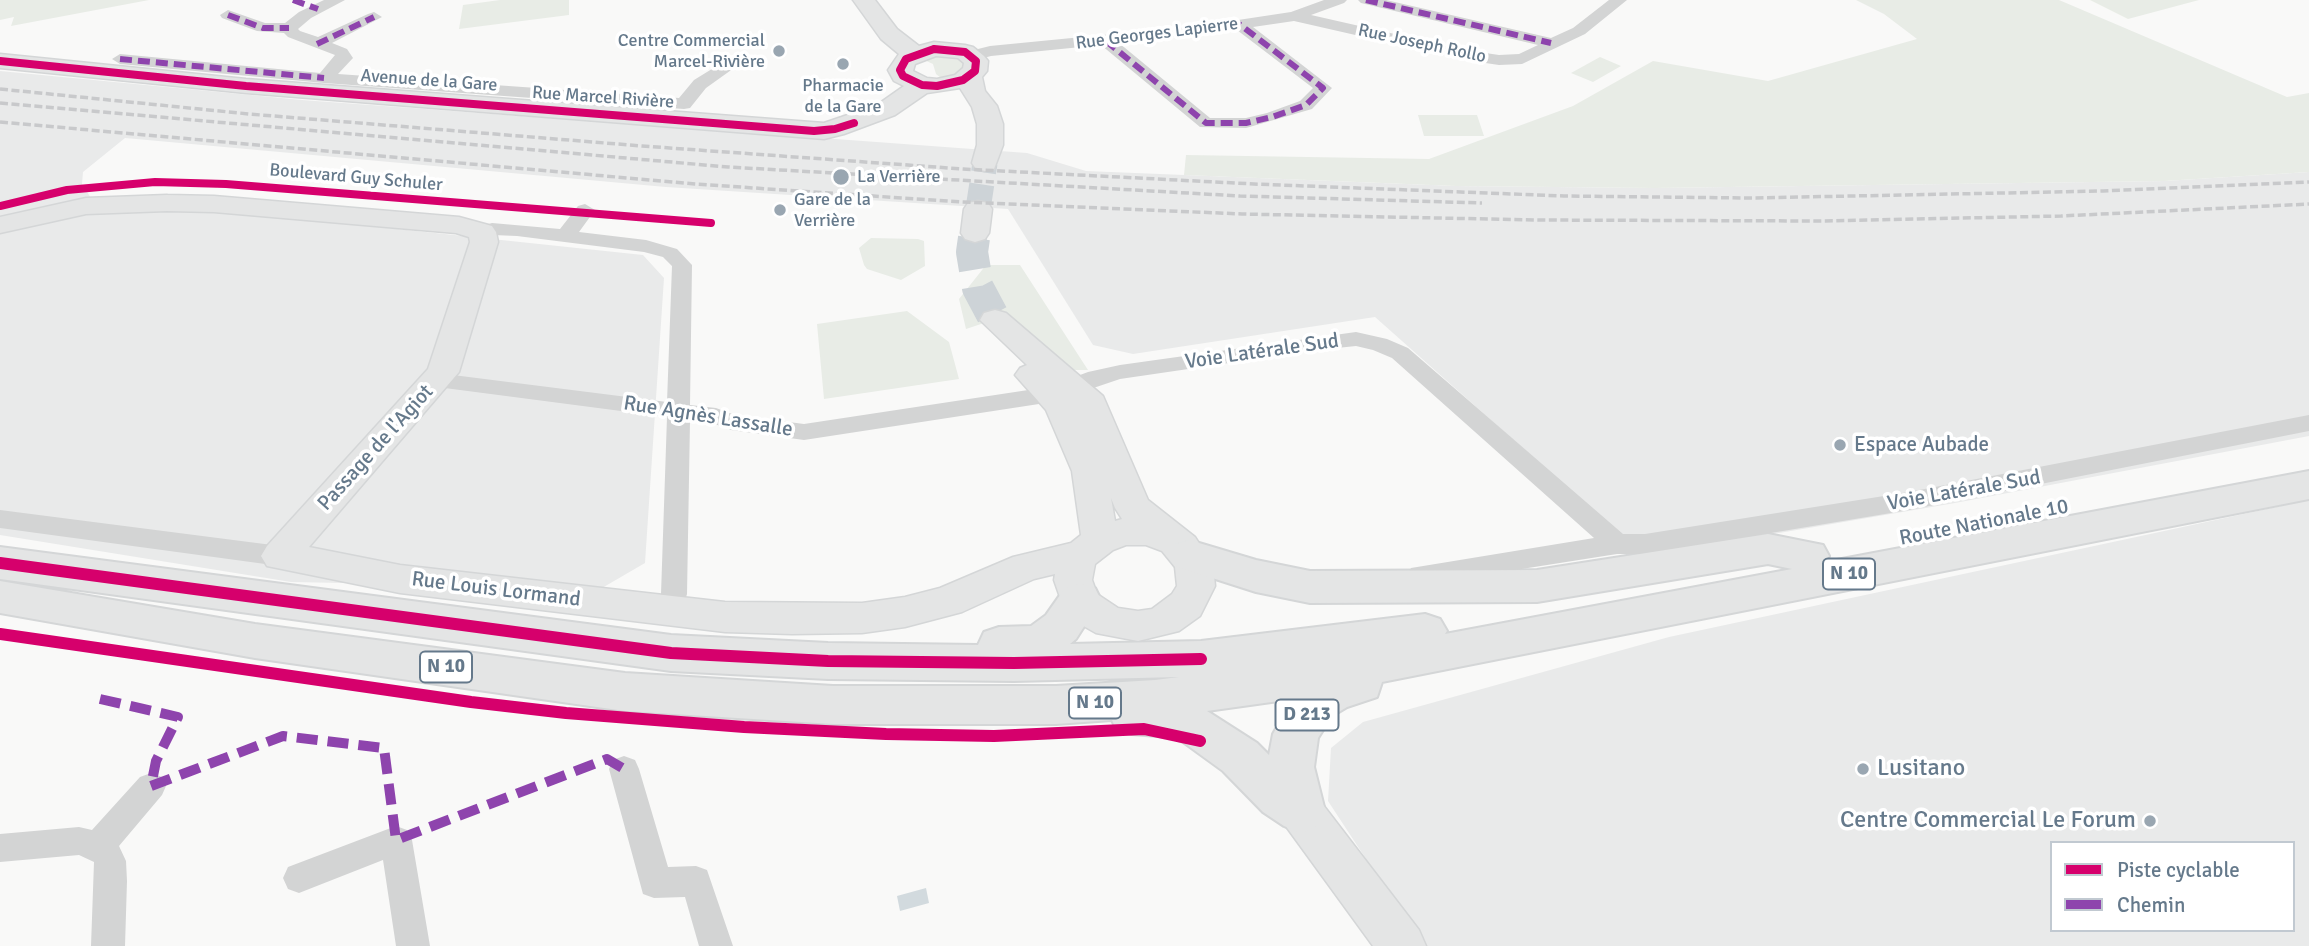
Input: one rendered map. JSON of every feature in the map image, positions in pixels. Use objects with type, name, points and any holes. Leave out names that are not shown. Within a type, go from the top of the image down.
[{"type":"main road","name":"Route Nationale 10","points":[[828,661],[1014,663],[1201,659],[1392,636],[1536,612],[1809,556],[2309,460]]},
{"type":"main road","name":"N 10","points":[[0,597],[255,641],[612,690],[833,705],[1056,705],[1155,699],[1283,683],[2309,485]]},
{"type":"main road","points":[[1181,548],[1256,576],[1310,587],[1372,588],[1537,586],[1768,549],[1809,556]]},
{"type":"main road","name":"N 10","points":[[0,563],[671,653],[828,661]]},
{"type":"main road","points":[[828,661],[857,648],[1029,644],[1046,638],[1061,627],[1078,596]]},
{"type":"main road","points":[[0,615],[61,622],[96,612]]},
{"type":"main road","name":"D 213","points":[[1301,811],[1290,766],[1292,746],[1302,723],[1316,703],[1332,694],[1379,679],[1389,663]]},
{"type":"main road","name":"D 213","points":[[798,703],[829,720],[1025,721],[1145,715],[1173,718],[1215,738],[1262,777],[1280,797],[1301,811]]},
{"type":"street","points":[[293,0],[318,9]]},
{"type":"street","points":[[228,15],[263,28],[289,28],[299,18],[337,0]]},
{"type":"street","points":[[864,0],[888,34],[914,54]]},
{"type":"street","name":"Rue Georges Lapierre","points":[[963,72],[990,51],[1106,41],[1294,16],[1339,0]]},
{"type":"street","points":[[1366,0],[1551,43]]},
{"type":"street","name":"Rue Joseph Rollo","points":[[1294,16],[1499,60],[1522,59],[1579,31],[1619,0]]},
{"type":"street","points":[[317,44],[374,17]]},
{"type":"street","points":[[1106,41],[1206,123],[1247,123],[1306,105],[1323,88],[1239,24]]},
{"type":"street","points":[[120,60],[316,83],[345,58],[341,52],[294,34],[289,28]]},
{"type":"street","points":[[945,48],[963,72],[922,85],[909,81],[900,70],[901,64],[914,54],[945,48]]},
{"type":"street","name":"Avenue de la Gare","points":[[0,61],[246,86],[316,83],[677,111],[824,131],[886,110],[922,85]]},
{"type":"street","name":"Rue Marcel Rivière","points":[[677,111],[700,84],[726,68]]},
{"type":"street","name":"Boulevard Guy Schuler","points":[[0,225],[52,212],[129,202],[214,204],[447,226],[471,239],[481,241]]},
{"type":"street","points":[[565,236],[585,210]]},
{"type":"street","points":[[481,241],[492,229],[565,236],[657,248],[680,261],[684,273],[681,411],[674,594],[670,610]]},
{"type":"street","name":"Passage de l'Agiot","points":[[280,556],[437,380],[450,350],[481,241]]},
{"type":"street","points":[[998,322],[999,339],[1024,370],[1064,392],[1133,508],[1181,548],[1197,575],[1192,596],[1176,614],[1165,620],[1138,626],[1110,622],[1097,616],[1078,596],[1073,580],[1075,566],[1091,547],[1124,532],[1137,531],[1181,548]]},
{"type":"street","name":"Voie Latérale Sud","points":[[1064,392],[1096,377],[1120,372],[1318,342],[1356,339],[1379,344],[1400,353],[1617,544]]},
{"type":"street","name":"Rue Agnès Lassalle","points":[[437,380],[681,411],[716,416],[731,422],[804,432],[1064,392]]},
{"type":"street","name":"Rue Agnès Lassalle","points":[[716,416],[736,411],[783,417],[826,416],[1008,389],[1064,392]]},
{"type":"street","points":[[1064,392],[1061,407],[1088,471],[1093,494],[1091,547]]},
{"type":"street","name":"Voie Latérale Sud","points":[[1372,588],[1402,578],[1617,544],[1645,544],[1909,501],[2309,423]]},
{"type":"street","points":[[1563,552],[1573,533],[1573,506]]},
{"type":"street","name":"Rue Louis Lormand","points":[[0,519],[280,556],[400,579],[739,617],[862,618],[905,612],[948,601],[1026,567],[1091,547]]},
{"type":"street","name":"Rue Louis Lormand","points":[[990,583],[1015,579],[1041,580],[1061,585],[1078,596]]},
{"type":"street","points":[[624,769],[650,856],[654,883],[696,881],[716,946]]},
{"type":"street","points":[[97,845],[113,832],[151,786]]},
{"type":"street","name":"D 213","points":[[1301,811],[1402,946]]},
{"type":"street","points":[[299,878],[396,840],[413,946]]},
{"type":"street","points":[[0,848],[79,841],[97,845],[106,852],[110,861],[108,946]]},
{"type":"shaded area","points":[[0,0],[149,0],[11,26],[14,17],[0,20]]},
{"type":"shaded area","points":[[500,0],[569,0],[569,15],[459,29],[463,5]]},
{"type":"shaded area","points":[[1856,0],[2059,0],[2287,97],[2309,93],[2309,172],[2164,181],[1655,188],[1456,186],[1184,175],[1186,155],[1429,159],[1573,106],[1653,61],[1768,81],[1917,39],[1884,14]]},
{"type":"shaded area","points":[[2090,0],[2199,0],[2128,19]]},
{"type":"shaded area","points":[[951,55],[964,60],[965,74],[941,78],[936,74],[933,64],[922,59]]},
{"type":"shaded area","points":[[1600,57],[1621,66],[1593,82],[1571,73]]},
{"type":"shaded area","points":[[0,71],[302,100],[1027,153],[1086,171],[1456,186],[1655,188],[2164,181],[2309,172],[2309,436],[1955,503],[1644,556],[1375,317],[1133,354],[1093,345],[1008,209],[666,187],[125,138],[83,172],[82,184],[98,209],[199,208],[643,255],[664,278],[645,563],[602,588],[291,582],[0,535]]},
{"type":"shaded area","points":[[1418,115],[1477,115],[1484,136],[1424,136]]},
{"type":"shaded area","points":[[871,238],[924,241],[925,266],[901,280],[867,269],[859,248]]},
{"type":"shaded area","points":[[986,265],[1020,265],[1088,370],[1069,370],[1005,316],[966,329],[959,299]]},
{"type":"shaded area","points":[[907,311],[949,342],[959,379],[824,399],[817,324]]},
{"type":"shaded area","points":[[2309,500],[2309,946],[1423,946],[1328,801],[1331,748],[1363,722],[1669,637]]},
{"type":"shaded area","points":[[926,888],[929,903],[900,911],[897,896]]},
{"type":"tunnel","points":[[978,209],[985,163]]},
{"type":"tunnel","points":[[974,240],[975,233]]},
{"type":"tunnel","points":[[974,238],[972,252],[978,288],[995,320]]},
{"type":"railway","points":[[0,89],[249,114],[642,146],[963,169],[1254,184],[1564,196],[1752,198],[2103,191],[2309,182]]},
{"type":"railway","points":[[0,103],[728,167],[1240,196],[1482,203]]},
{"type":"railway","points":[[0,122],[695,184],[962,202],[1242,214],[1536,220],[1820,221],[2061,216],[2309,204]]},
{"type":"marked path","points":[[293,0],[318,9]]},
{"type":"marked path","points":[[1366,0],[1551,43]]},
{"type":"marked path","points":[[228,15],[263,28],[289,28]]},
{"type":"marked path","points":[[317,44],[374,17]]},
{"type":"marked path","points":[[1106,41],[1206,123],[1246,123],[1272,117],[1306,105],[1323,88],[1239,24]]},
{"type":"marked path","points":[[120,59],[324,78]]},
{"type":"marked path","points":[[100,699],[178,717],[156,761],[151,786]]},
{"type":"marked path","points":[[151,786],[283,736],[384,748],[396,840],[607,759],[624,769]]},
{"type":"cycle path","points":[[934,49],[965,52],[976,61],[975,71],[963,80],[937,86],[922,85],[903,76],[900,70],[906,59],[934,49]]},
{"type":"cycle path","points":[[0,61],[246,86],[814,131],[835,129],[854,123]]},
{"type":"cycle path","points":[[0,206],[67,190],[155,182],[226,184],[711,223]]},
{"type":"cycle path","points":[[0,563],[671,653],[828,661],[1014,663],[1201,659]]},
{"type":"cycle path","points":[[0,634],[471,702],[566,713],[744,727],[886,734],[994,736],[1144,729],[1200,741]]},
{"type":"place","name":"Centre Commercial Marcel-Rivière","points":[[779,51]]},
{"type":"place","name":"Pharmacie de la Gare","points":[[843,64]]},
{"type":"place","name":"La Verrière","points":[[841,177]]},
{"type":"place","name":"Gare de la Verrière","points":[[780,210]]},
{"type":"place","name":"Espace Aubade","points":[[1840,445]]},
{"type":"place","name":"Lusitano","points":[[1863,769]]},
{"type":"place","name":"Centre Commercial Le Forum","points":[[2150,821]]}]
